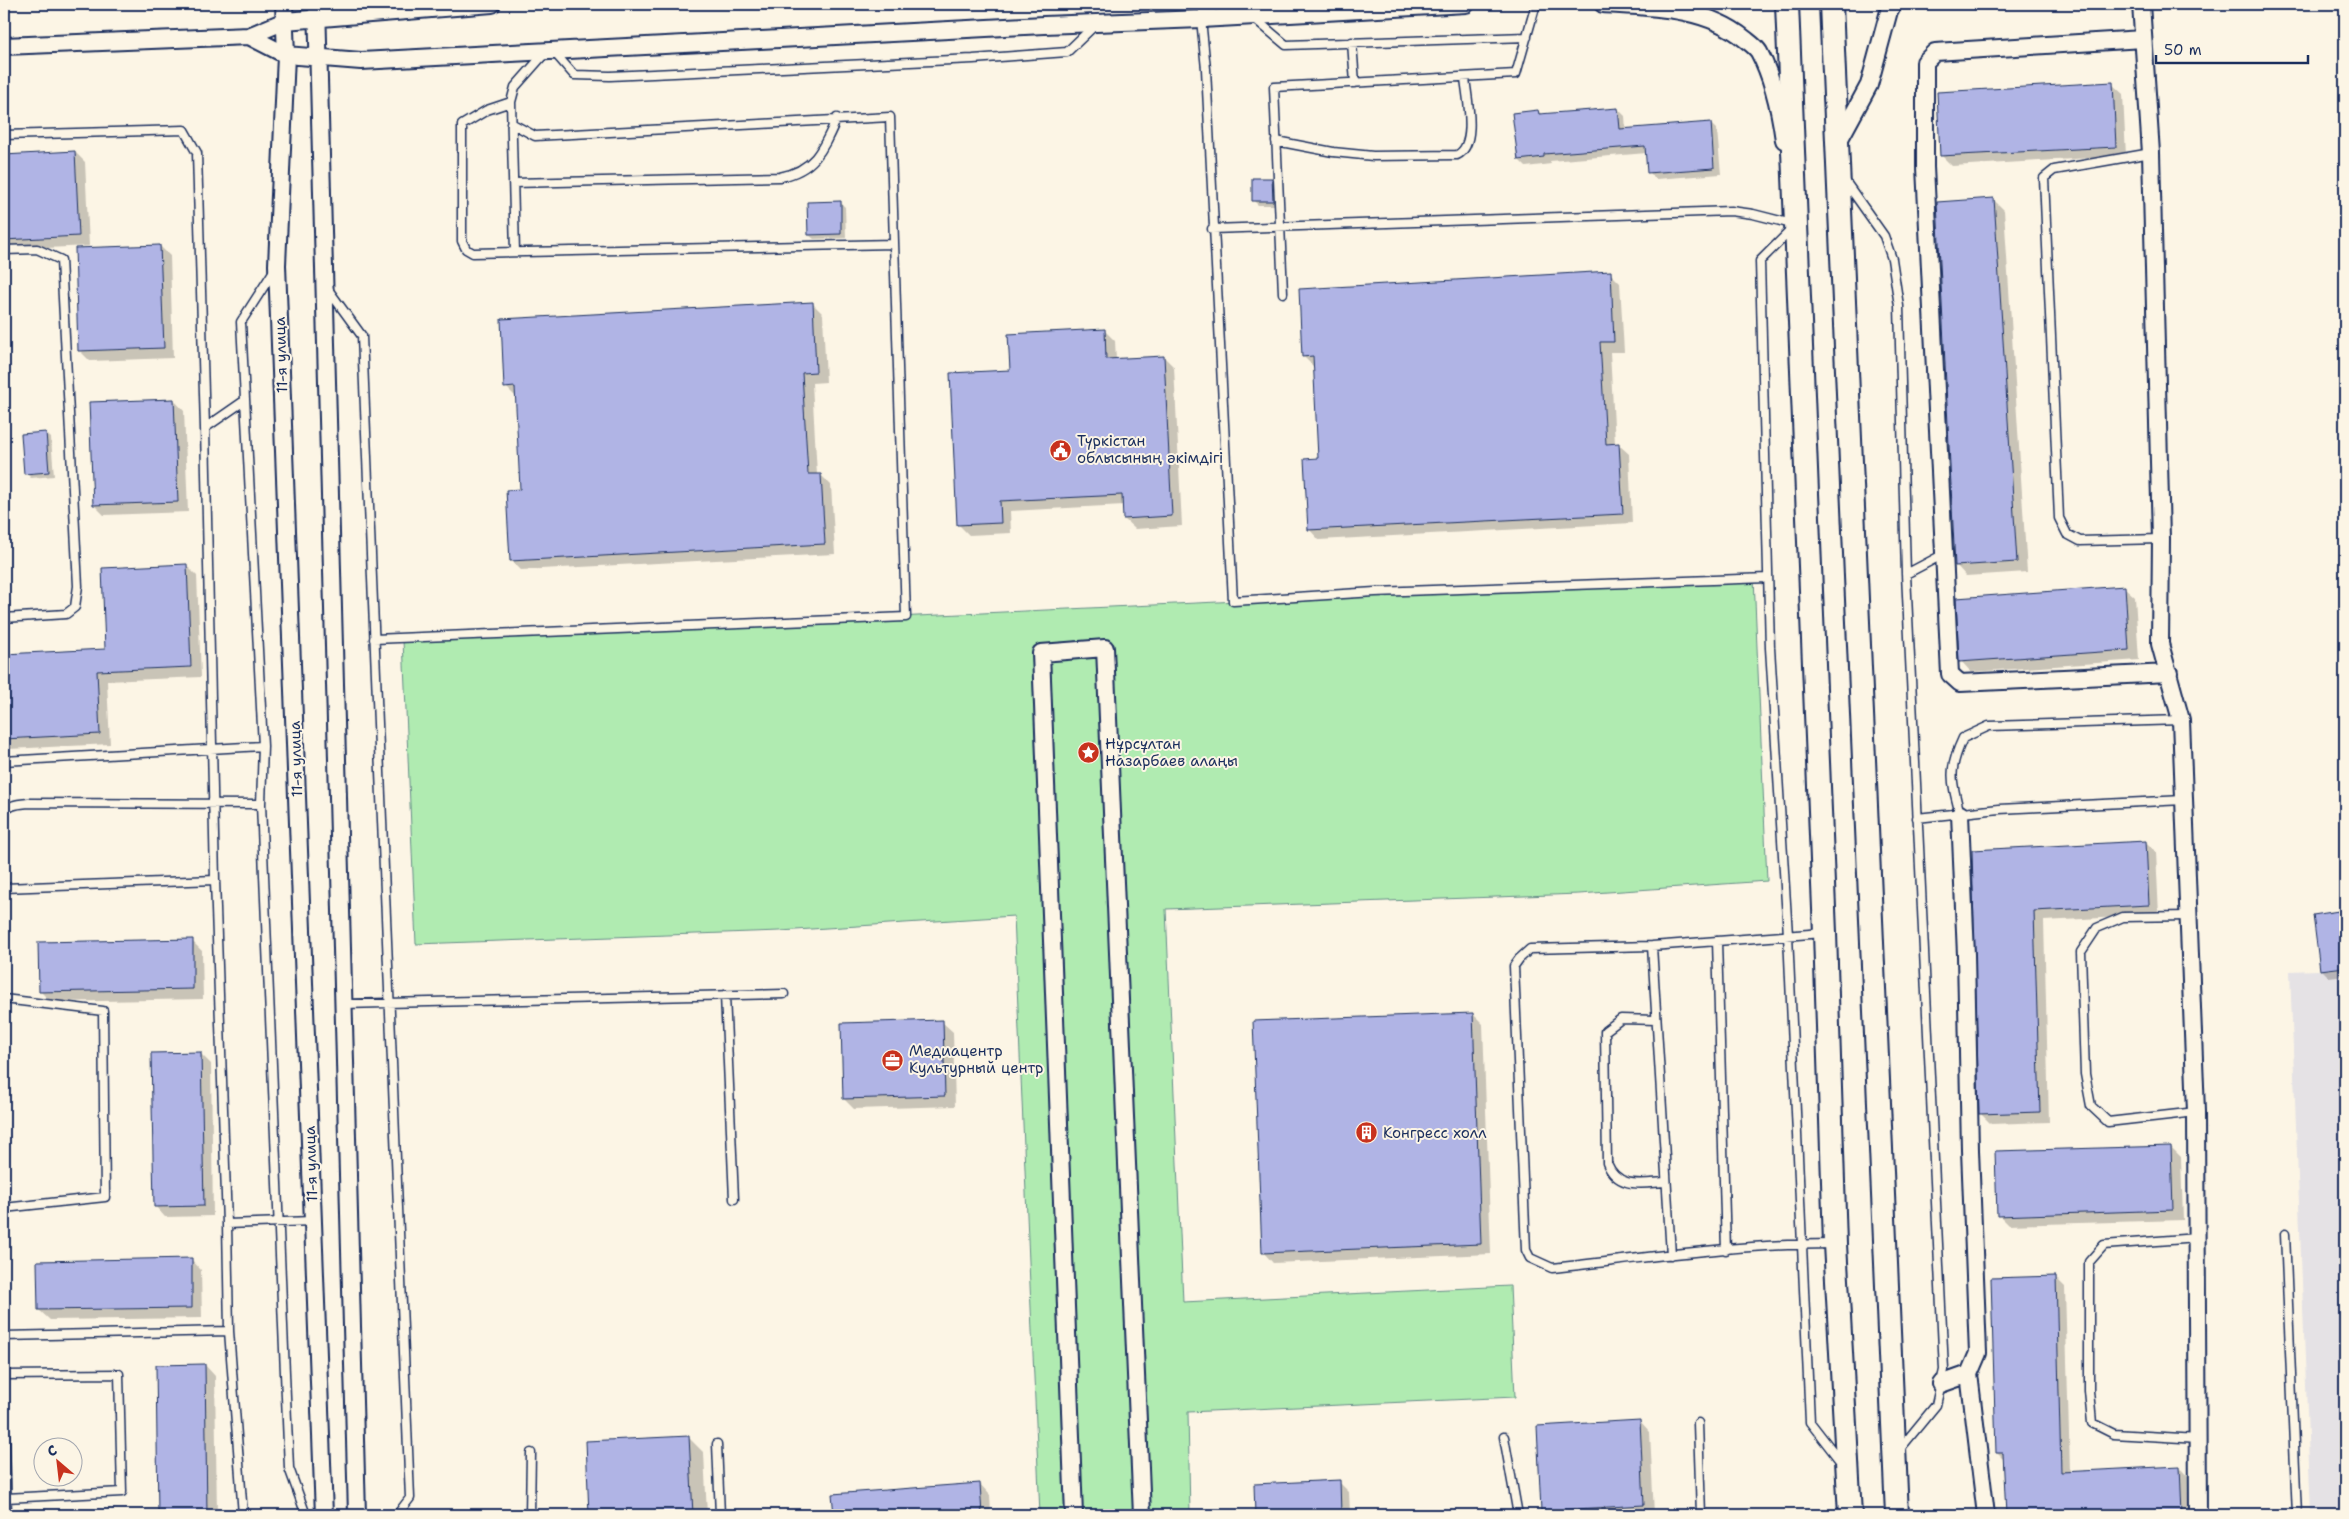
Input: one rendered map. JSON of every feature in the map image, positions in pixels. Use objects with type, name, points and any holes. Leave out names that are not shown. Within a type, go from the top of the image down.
[{"type":"street","name":"11-я улица","points":[[284,4],[286,55],[277,265],[324,1515]]},
{"type":"street","points":[[4,46],[249,36],[285,21],[318,12],[492,4]]},
{"type":"street","points":[[249,36],[286,55],[361,61],[1098,23],[1205,14],[1252,17],[1466,4]]},
{"type":"street","points":[[1603,4],[1696,14],[1724,24],[1758,51],[1773,89],[1782,128],[1796,225]]},
{"type":"street","points":[[1787,4],[1825,933],[1835,1244],[1850,1515]]},
{"type":"street","points":[[1831,4],[1897,1515]]},
{"type":"street","points":[[1837,144],[1869,85],[1889,11],[1893,4]]},
{"type":"street","points":[[2141,4],[2151,153],[2161,539],[2160,644],[2181,720],[2189,916],[2196,1112],[2198,1515]]},
{"type":"street","points":[[318,12],[356,1515]]},
{"type":"street","points":[[2143,39],[1935,52],[1925,62],[1925,167],[1950,674],[1960,683],[2169,674]]},
{"type":"street","points":[[1074,1515],[1041,653],[1104,648],[1142,1515]]},
{"type":"street","points":[[1960,814],[1978,1353],[1969,1374],[1986,1515]]},
{"type":"street","points":[[1941,1384],[1969,1374]]},
{"type":"lane","points":[[1283,293],[1274,87],[1516,74],[1536,4]]},
{"type":"lane","points":[[1205,14],[1212,230],[1233,601],[1375,592],[1768,578]]},
{"type":"lane","points":[[1252,17],[1286,44],[1526,37]]},
{"type":"lane","points":[[515,252],[511,102],[515,87],[551,51],[574,75],[610,76],[973,59],[1068,52],[1098,23]]},
{"type":"lane","points":[[1352,42],[1355,83]]},
{"type":"lane","points":[[1276,141],[1333,152],[1373,156],[1457,155],[1464,152],[1470,138],[1466,78]]},
{"type":"lane","points":[[511,102],[487,110],[462,126],[462,241],[466,249],[473,252],[893,244]]},
{"type":"lane","points":[[374,640],[906,617],[890,116],[535,136],[511,123]]},
{"type":"lane","points":[[513,183],[780,178],[795,174],[813,162],[825,145],[837,118]]},
{"type":"lane","points":[[4,135],[184,130],[191,139],[197,153],[215,880],[229,1331],[243,1515]]},
{"type":"lane","points":[[2151,153],[2054,170],[2044,178],[2059,518],[2068,534],[2080,541],[2161,539]]},
{"type":"lane","points":[[1838,171],[1884,236],[1892,259],[1899,306],[1906,574],[1944,1370],[1936,1405],[1894,1455]]},
{"type":"lane","points":[[1212,230],[1731,211],[1753,214],[1796,225]]},
{"type":"lane","points":[[1796,225],[1760,261],[1770,648],[1788,935],[1800,1244],[1810,1422],[1848,1472]]},
{"type":"lane","points":[[4,250],[37,249],[61,260],[78,586],[75,607],[66,614],[4,618]]},
{"type":"lane","points":[[277,265],[241,322],[263,746],[261,804],[288,1468],[306,1515]]},
{"type":"lane","points":[[324,285],[362,336],[410,1498],[397,1515]]},
{"type":"lane","points":[[205,428],[244,401]]},
{"type":"lane","points":[[1906,574],[1944,554]]},
{"type":"lane","points":[[1960,814],[1953,789],[1952,762],[1963,738],[1989,726],[2181,720]]},
{"type":"lane","points":[[4,761],[212,751],[263,746]]},
{"type":"lane","points":[[1917,818],[1999,808],[2184,800]]},
{"type":"lane","points":[[4,814],[6,809],[15,804],[29,803],[261,804]]},
{"type":"lane","points":[[4,888],[215,880]]},
{"type":"lane","points":[[2189,916],[2123,917],[2097,928],[2081,952],[2081,1001],[2085,1074],[2090,1106],[2108,1122],[2196,1112]]},
{"type":"lane","points":[[1825,933],[1652,946],[1530,949],[1518,959],[1514,966],[1526,1250],[1530,1258],[1552,1268],[1726,1250],[1800,1244],[1835,1244]]},
{"type":"lane","points":[[1717,941],[1726,1250]]},
{"type":"lane","points":[[1652,946],[1671,1255]]},
{"type":"lane","points":[[343,1004],[784,994]]},
{"type":"lane","points":[[725,995],[734,1199]]},
{"type":"lane","points":[[4,999],[103,1011],[105,1197],[4,1208]]},
{"type":"lane","points":[[1656,1020],[1621,1019],[1605,1031],[1607,1163],[1617,1178],[1627,1184],[1666,1182]]},
{"type":"lane","points":[[227,1224],[313,1221]]},
{"type":"lane","points":[[2285,1234],[2297,1515]]},
{"type":"lane","points":[[2197,1238],[2104,1245],[2089,1262],[2089,1391],[2092,1423],[2114,1434],[2198,1439]]},
{"type":"lane","points":[[4,1336],[229,1331]]},
{"type":"lane","points":[[4,1375],[119,1374],[122,1492],[6,1498]]},
{"type":"lane","points":[[4,1408],[7,1515]]},
{"type":"lane","points":[[1698,1422],[1701,1515]]},
{"type":"lane","points":[[1504,1437],[1518,1515]]},
{"type":"lane","points":[[717,1444],[720,1515]]},
{"type":"lane","points":[[530,1515],[531,1453]]},
{"type":"shaded area","points":[[2345,969],[2345,1515],[2311,1515],[2290,971]]},
{"type":"green space","points":[[1754,577],[1767,881],[1579,894],[1166,909],[1183,1302],[1510,1286],[1515,1397],[1188,1412],[1190,1515],[1040,1515],[1014,916],[780,931],[416,944],[403,640]]},
{"type":"building","points":[[2113,82],[2116,147],[1940,156],[1937,92]]},
{"type":"building","points":[[1618,108],[1620,129],[1711,122],[1714,168],[1647,173],[1645,146],[1544,154],[1544,157],[1518,160],[1512,113],[1538,110],[1539,114]]},
{"type":"building","points":[[75,151],[79,236],[4,240],[4,155]]},
{"type":"building","points":[[1252,178],[1272,178],[1273,201],[1252,201]]},
{"type":"building","points":[[1994,198],[2017,562],[1955,566],[1937,202]]},
{"type":"building","points":[[841,201],[841,234],[808,235],[807,202]]},
{"type":"building","points":[[160,245],[164,348],[78,351],[75,248]]},
{"type":"building","points":[[1611,271],[1614,342],[1600,342],[1606,444],[1619,443],[1623,514],[1308,530],[1304,459],[1318,458],[1313,356],[1302,357],[1299,289]]},
{"type":"building","points":[[813,302],[816,372],[802,373],[808,474],[821,474],[825,544],[510,561],[506,490],[520,489],[515,387],[504,388],[501,319]]},
{"type":"building","name":"Түркістан облысының әкімдігі","points":[[1105,329],[1106,359],[1164,356],[1172,516],[1123,519],[1122,495],[1000,501],[1001,523],[957,525],[950,373],[1010,370],[1008,334]]},
{"type":"building","points":[[174,399],[178,502],[93,505],[89,402]]},
{"type":"building","points":[[46,432],[49,472],[24,474],[21,434]]},
{"type":"building","points":[[187,564],[191,667],[97,671],[100,734],[4,739],[4,654],[105,649],[102,568]]},
{"type":"building","points":[[2125,586],[2129,650],[1959,662],[1956,598]]},
{"type":"building","points":[[2146,841],[2149,905],[2034,911],[2040,1112],[1979,1114],[1972,850]]},
{"type":"building","points":[[2345,910],[2345,967],[2320,970],[2313,915]]},
{"type":"building","points":[[193,939],[193,989],[39,992],[38,942]]},
{"type":"building","name":"Конгресс холл","points":[[1473,1013],[1481,1244],[1262,1253],[1253,1021]]},
{"type":"building","name":"Медиацентр Культурный центр","points":[[943,1020],[945,1096],[843,1099],[841,1023]]},
{"type":"building","points":[[201,1052],[204,1206],[154,1207],[151,1053]]},
{"type":"building","points":[[2171,1146],[2173,1210],[1997,1216],[1995,1151]]},
{"type":"building","points":[[192,1258],[192,1308],[38,1310],[37,1261]]},
{"type":"building","points":[[2056,1276],[2061,1472],[2180,1466],[2182,1515],[2006,1515],[2003,1453],[1996,1453],[1991,1278]]},
{"type":"building","points":[[205,1364],[207,1515],[158,1515],[156,1365]]},
{"type":"building","points":[[1640,1420],[1644,1505],[1541,1511],[1537,1426]]},
{"type":"building","points":[[689,1436],[693,1515],[589,1515],[586,1441]]},
{"type":"building","points":[[1340,1480],[1341,1515],[1255,1515],[1254,1484]]},
{"type":"building","points":[[980,1483],[982,1515],[834,1515],[832,1494]]},
{"type":"place","name":"Түркістан облысының әкімдігі","points":[[1061,450]]},
{"type":"place","name":"Нұрсұлтан Назарбаев алаңы","points":[[1089,753]]},
{"type":"place","name":"Медиацентр Культурный центр","points":[[893,1060]]},
{"type":"place","name":"Конгресс холл","points":[[1367,1133]]}]
